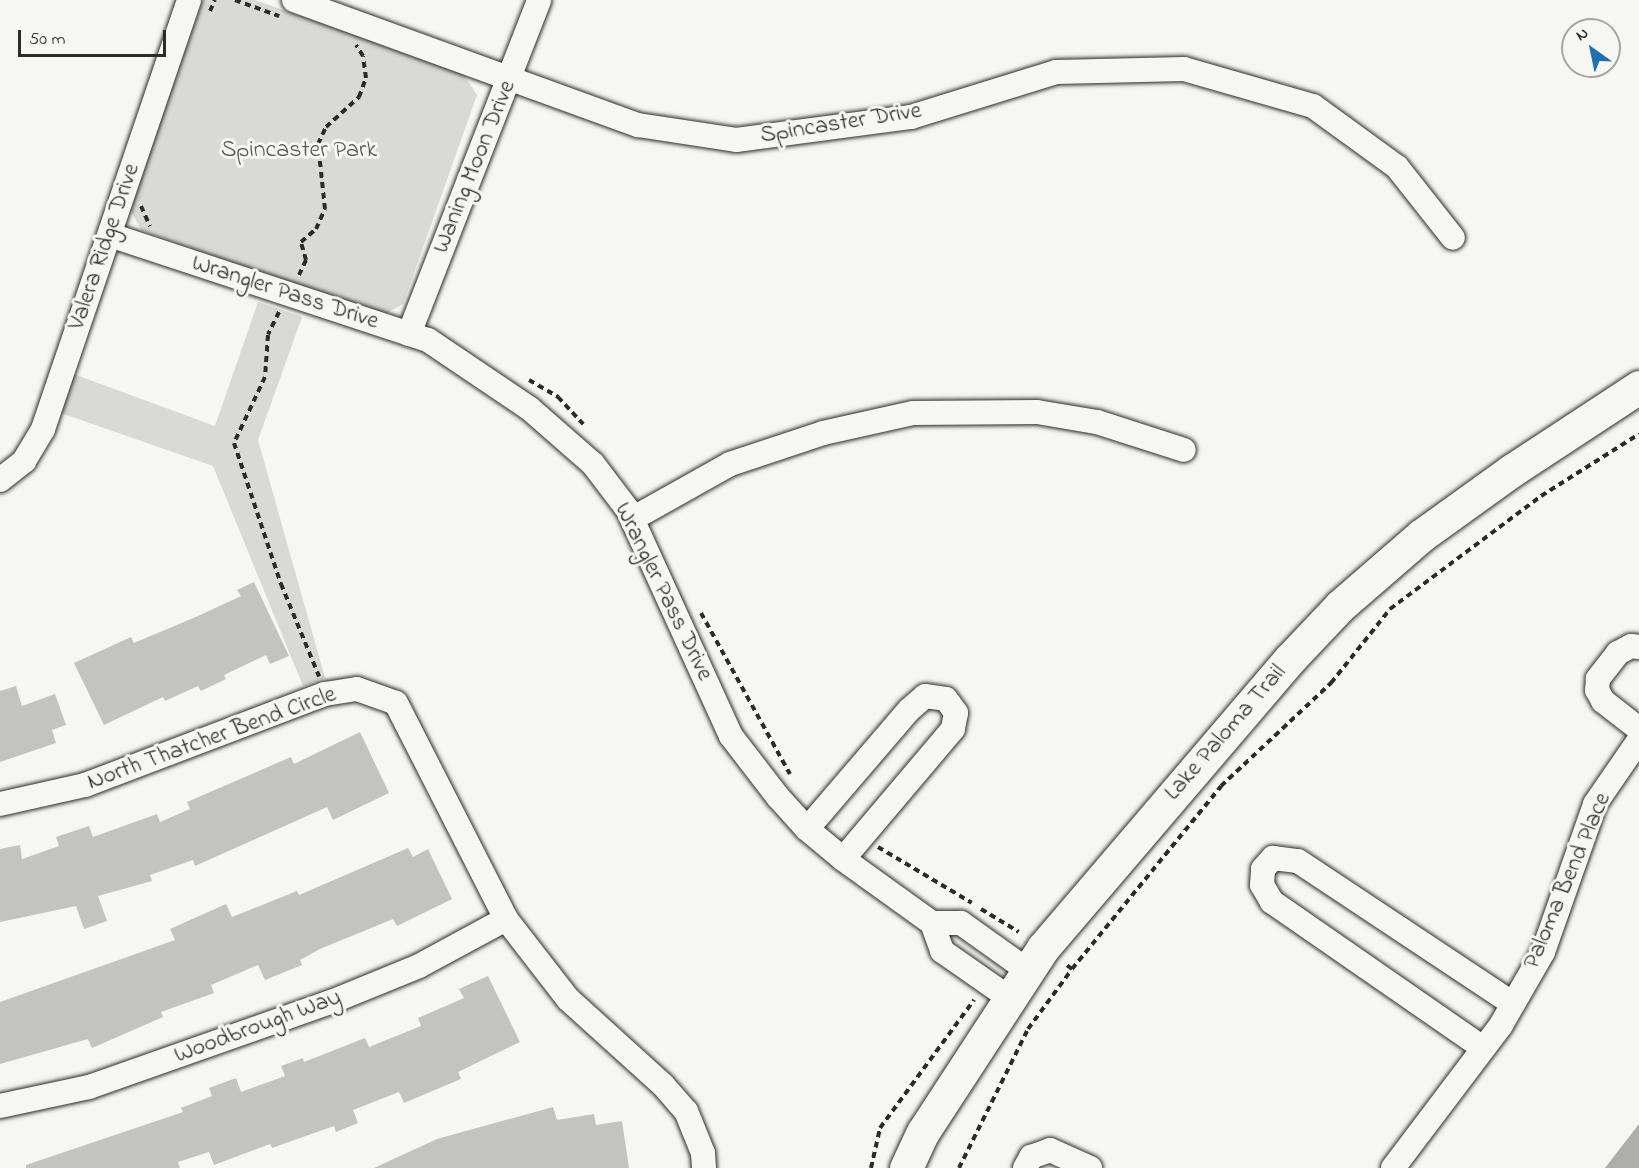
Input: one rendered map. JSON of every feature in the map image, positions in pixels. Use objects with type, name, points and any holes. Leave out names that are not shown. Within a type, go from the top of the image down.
[{"type":"street","name":"Valera Ridge Drive","points":[[0,480],[24,461],[43,429],[189,0]]},
{"type":"street","name":"Spincaster Drive","points":[[294,0],[511,76],[638,125],[735,140],[911,117],[1056,72],[1184,69],[1313,106],[1397,167],[1453,238]]},
{"type":"street","name":"Waning Moon Drive","points":[[409,334],[539,0]]},
{"type":"street","name":"Wrangler Pass Drive","points":[[110,235],[296,289],[428,340],[528,408],[592,464],[632,519],[731,736],[807,829],[843,859],[932,923]]},
{"type":"street","name":"Lake Paloma Trail","points":[[906,1168],[923,1132],[1027,970],[1137,834],[1340,606],[1385,565],[1462,504],[1639,387]]},
{"type":"street","points":[[632,519],[730,464],[823,433],[913,413],[1037,412],[1097,422],[1184,450]]},
{"type":"street","points":[[1639,647],[1631,646],[1618,653],[1598,679],[1597,690],[1603,701],[1639,729]]},
{"type":"street","name":"North Thatcher Bend Circle","points":[[0,804],[85,785],[325,694],[357,689],[396,704],[506,919],[568,999],[686,1111],[703,1153],[704,1168]]},
{"type":"street","points":[[807,829],[909,710],[925,696],[946,699],[956,713],[953,729],[843,859]]},
{"type":"street","name":"Paloma Bend Place","points":[[1393,1168],[1483,1048],[1513,1004],[1543,952],[1595,804],[1639,740]]},
{"type":"street","points":[[1483,1048],[1272,902],[1262,885],[1263,869],[1274,858],[1298,861],[1513,1004]]},
{"type":"street","name":"Woodbrough Way","points":[[0,1106],[89,1087],[331,1002],[419,966],[506,919]]},
{"type":"street","points":[[1008,997],[942,951],[932,923],[961,923],[1027,970]]},
{"type":"street","points":[[1025,1168],[1031,1157],[1050,1150],[1090,1168]]},
{"type":"path","points":[[206,18],[215,0]]},
{"type":"path","points":[[325,694],[281,584],[234,443],[265,377],[268,336],[296,289],[294,280],[306,260],[301,242],[316,230],[325,209],[318,144],[326,127],[359,97],[366,78],[363,56],[354,43],[347,40]]},
{"type":"path","points":[[139,202],[149,226],[159,229]]},
{"type":"path","points":[[518,373],[558,397],[589,430]]},
{"type":"path","points":[[1072,969],[1221,786],[1331,683],[1390,609],[1541,496],[1639,434]]},
{"type":"path","points":[[696,603],[794,782]]},
{"type":"path","points":[[862,838],[1019,932]]},
{"type":"path","points":[[872,1168],[880,1128]]},
{"type":"green space","name":"Spincaster Park","points":[[203,0],[255,0],[463,74],[477,95],[403,304],[381,316],[141,230],[130,209]]},
{"type":"green space","points":[[258,302],[302,317],[258,440],[325,678],[303,686],[213,466],[55,411],[68,372],[215,426]]},
{"type":"shaded area","points":[[1639,1124],[1639,1168],[1605,1168]]},
{"type":"building","points":[[254,582],[289,656],[270,664],[266,655],[224,675],[226,679],[201,691],[198,686],[165,701],[163,697],[104,725],[74,663],[131,637],[134,643],[198,616],[241,596],[237,590]]},
{"type":"building","points":[[16,686],[22,706],[55,694],[66,725],[52,730],[56,743],[0,762],[0,691]]},
{"type":"building","points":[[360,732],[389,793],[333,820],[327,807],[195,866],[193,860],[150,875],[152,881],[98,896],[107,921],[84,929],[76,906],[0,922],[0,849],[20,845],[22,859],[59,846],[56,837],[89,826],[93,837],[157,814],[160,822],[190,809],[187,802],[291,757],[294,764]]},
{"type":"building","points":[[408,848],[413,857],[428,849],[452,899],[397,926],[393,919],[320,949],[300,960],[302,965],[265,980],[258,965],[211,985],[214,993],[161,1012],[163,1017],[92,1048],[88,1039],[0,1064],[0,1002],[175,940],[170,929],[226,904],[232,917],[297,891],[299,895]]},
{"type":"building","points":[[488,976],[520,1042],[458,1072],[461,1079],[404,1103],[399,1092],[353,1110],[358,1123],[336,1132],[334,1126],[272,1148],[270,1144],[214,1165],[209,1152],[178,1162],[180,1168],[26,1168],[26,1165],[183,1112],[181,1108],[212,1096],[209,1088],[236,1078],[241,1092],[285,1076],[281,1066],[303,1058],[304,1062],[365,1038],[369,1047],[421,1026],[418,1018],[464,998],[459,989]]},
{"type":"building","points":[[553,1107],[557,1120],[594,1114],[596,1125],[622,1121],[629,1168],[374,1168],[437,1139]]}]
